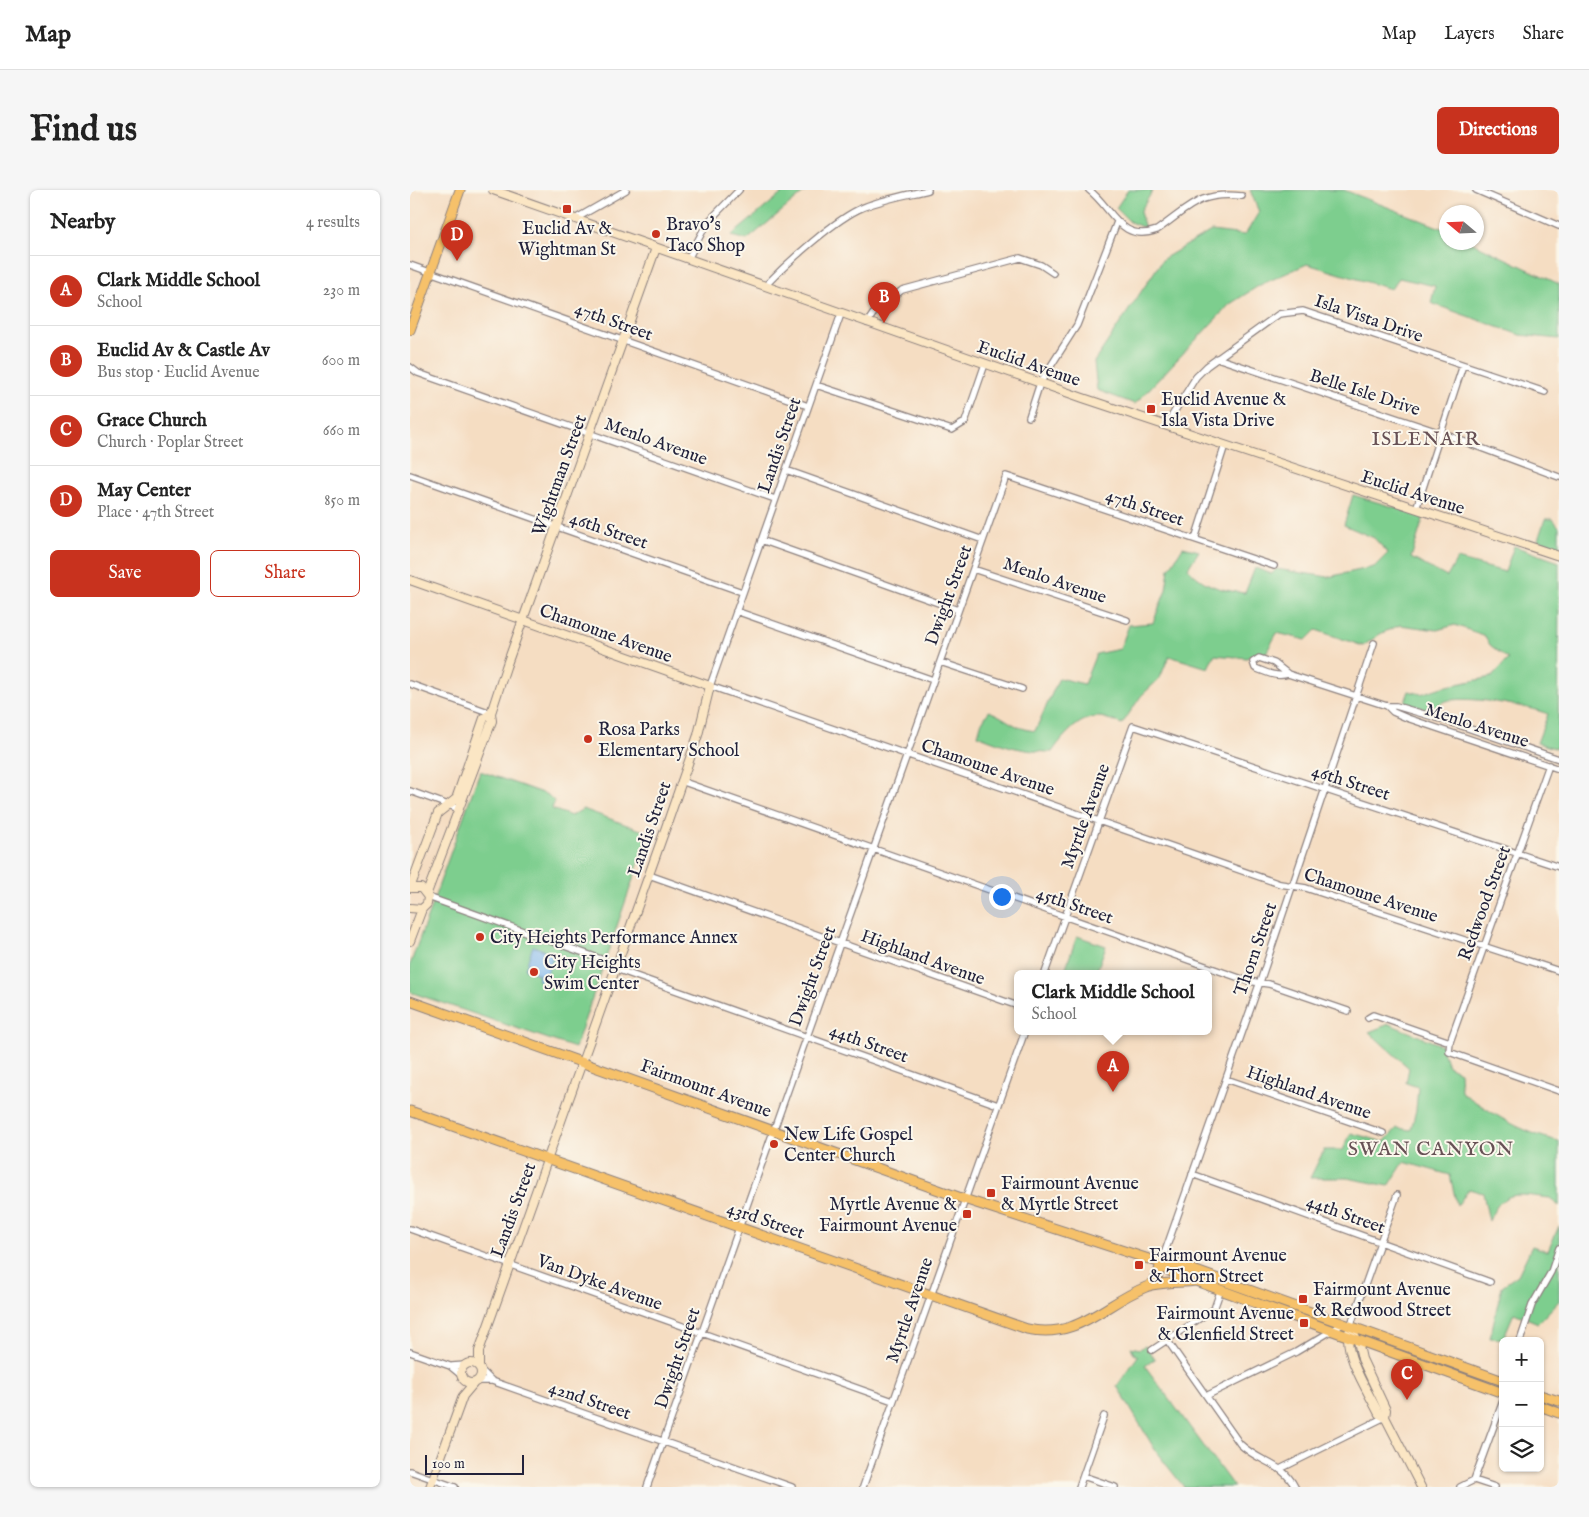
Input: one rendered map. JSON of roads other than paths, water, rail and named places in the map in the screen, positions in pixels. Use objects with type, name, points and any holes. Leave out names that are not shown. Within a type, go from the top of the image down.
[{"type":"main road","points":[[410,330],[460,190]]},
{"type":"main road","name":"Euclid Avenue","points":[[494,190],[1040,383],[1559,556]]},
{"type":"main road","name":"Wightman Street","points":[[410,941],[422,909],[427,904],[427,895],[492,721],[491,712],[656,248]]},
{"type":"main road","name":"Chamoune Avenue","points":[[410,580],[710,686]]},
{"type":"main road","name":"Landis Street","points":[[480,1369],[479,1351],[698,735],[710,686]]},
{"type":"main road","name":"Wightman Street","points":[[427,895],[422,888],[410,888],[438,813],[456,799],[484,718],[491,712]]},
{"type":"main road","points":[[410,908],[422,909]]},
{"type":"main road","name":"Fairmount Avenue","points":[[410,1001],[964,1199],[1161,1263],[1171,1262],[1347,1329],[1499,1380]]},
{"type":"main road","name":"43rd Street","points":[[410,1111],[1027,1329],[1055,1331],[1092,1318],[1130,1294],[1149,1286],[1196,1281]]},
{"type":"main road","points":[[1149,1286],[1157,1278],[1161,1263]]},
{"type":"main road","name":"Fairmount Avenue","points":[[1161,1263],[1167,1270],[1332,1330],[1347,1329],[1358,1340],[1499,1392]]},
{"type":"main road","points":[[1347,1329],[1355,1365],[1378,1414],[1385,1417]]},
{"type":"main road","points":[[1358,1340],[1362,1359],[1386,1410],[1385,1417],[1421,1487]]},
{"type":"main road","name":"Landis Street","points":[[467,1364],[479,1351]]},
{"type":"main road","points":[[432,1483],[463,1396],[481,1376],[480,1369],[475,1364],[467,1364],[462,1370],[463,1396]]},
{"type":"main road","points":[[462,1377],[468,1382],[475,1382]]},
{"type":"main road","points":[[1544,1396],[1559,1401]]},
{"type":"main road","points":[[1544,1407],[1559,1413]]},
{"type":"street","points":[[575,219],[626,190]]},
{"type":"street","points":[[688,259],[707,222],[739,190]]},
{"type":"street","points":[[765,286],[810,245],[852,213],[865,207],[928,190]]},
{"type":"street","points":[[1089,190],[1116,222],[1133,232],[1150,233],[1206,196],[1223,194],[1242,196]]},
{"type":"street","points":[[1476,190],[1559,226]]},
{"type":"street","points":[[1028,417],[1040,383],[1077,325],[1116,222]]},
{"type":"street","points":[[867,323],[895,294],[920,285],[1020,258],[1041,265],[1053,273]]},
{"type":"street","name":"47th Street","points":[[410,265],[808,406]]},
{"type":"street","name":"Isla Vista Drive","points":[[1166,425],[1196,377],[1217,358],[1278,314],[1303,311],[1546,392]]},
{"type":"street","name":"Landis Street","points":[[710,686],[841,314]]},
{"type":"street","name":"Belle Isle Drive","points":[[1217,358],[1441,433],[1559,476]]},
{"type":"street","points":[[816,385],[952,430],[965,422],[985,364]]},
{"type":"street","points":[[1416,509],[1463,365]]},
{"type":"street","name":"Menlo Avenue","points":[[411,370],[776,499]]},
{"type":"street","points":[[1194,539],[1225,445]]},
{"type":"street","points":[[786,470],[983,540]]},
{"type":"street","name":"46th Street","points":[[410,475],[742,592]]},
{"type":"street","name":"47th Street","points":[[1006,476],[1274,566]]},
{"type":"street","name":"Dwight Street","points":[[647,1487],[1006,476]]},
{"type":"street","points":[[761,540],[958,610]]},
{"type":"street","name":"Menlo Avenue","points":[[973,569],[1127,620]]},
{"type":"street","points":[[736,611],[934,680]]},
{"type":"street","name":"Thorn Street","points":[[1161,1263],[1260,982],[1374,643]]},
{"type":"street","name":"Menlo Avenue","points":[[1288,674],[1283,676],[1268,674],[1255,668],[1253,662],[1259,658],[1274,663],[1288,674],[1387,706],[1396,706],[1436,718],[1559,759]]},
{"type":"street","points":[[940,662],[1022,690]]},
{"type":"street","points":[[410,684],[491,712]]},
{"type":"street","name":"Chamoune Avenue","points":[[710,686],[1280,884],[1293,885],[1559,971]]},
{"type":"street","name":"Menlo Avenue","points":[[1387,706],[1393,712],[1407,718],[1559,769]]},
{"type":"street","name":"46th Street","points":[[1133,726],[1559,867]]},
{"type":"street","name":"Myrtle Avenue","points":[[1046,970],[1133,726]]},
{"type":"street","name":"Redwood Street","points":[[1549,765],[1450,1042],[1449,1052],[1559,1091]]},
{"type":"street","name":"45th Street","points":[[681,781],[1248,982],[1260,982],[1348,1011]]},
{"type":"street","points":[[410,791],[459,808]]},
{"type":"street","name":"Highland Avenue","points":[[649,875],[1014,1005]]},
{"type":"street","name":"44th Street","points":[[427,895],[612,962],[616,969],[998,1105]]},
{"type":"street","points":[[1368,1018],[1373,1015],[1450,1042]]},
{"type":"street","name":"Myrtle Avenue","points":[[863,1487],[1023,1035]]},
{"type":"street","name":"Highland Avenue","points":[[1226,1080],[1383,1133]]},
{"type":"street","name":"44th Street","points":[[1192,1174],[1490,1282]]},
{"type":"street","points":[[1347,1329],[1397,1195]]},
{"type":"street","name":"Van Dyke Avenue","points":[[410,1229],[893,1401]]},
{"type":"street","points":[[1521,1337],[1532,1306],[1551,1272],[1559,1248]]},
{"type":"street","points":[[1152,1350],[1214,1309],[1221,1289]]},
{"type":"street","points":[[1208,1395],[1296,1352],[1332,1330]]},
{"type":"street","points":[[1168,1340],[1208,1395],[1240,1444],[1253,1456],[1282,1468],[1295,1487]]},
{"type":"street","points":[[410,1352],[450,1366],[462,1377]]},
{"type":"street","points":[[450,1366],[467,1364]]},
{"type":"street","name":"42nd Street","points":[[480,1369],[492,1381]]},
{"type":"street","name":"42nd Street","points":[[475,1382],[492,1381],[792,1487]]},
{"type":"street","points":[[1460,1487],[1474,1480],[1499,1412]]},
{"type":"street","points":[[1078,1487],[1104,1416]]},
{"type":"street","points":[[1282,1468],[1385,1417]]},
{"type":"street","points":[[410,1471],[432,1483],[454,1487]]},
{"type":"street","points":[[1082,1476],[1115,1487]]},
{"type":"street","points":[[1474,1480],[1495,1487]]},
{"type":"water","points":[[533,946],[554,954],[544,982],[537,980],[539,974],[525,969]]},
{"type":"place","name":"Euclid Av & Wightman St","points":[[567,209]]},
{"type":"place","name":"Bravo's Taco Shop","points":[[656,234]]},
{"type":"place","name":"May Center","points":[[457,261]]},
{"type":"place","name":"Euclid Av & Castle Av","points":[[884,323]]},
{"type":"place","name":"Euclid Avenue & Isla Vista Drive","points":[[1151,409]]},
{"type":"place","name":"Rosa Parks Elementary School","points":[[588,739]]},
{"type":"place","name":"City Heights Performance Annex","points":[[480,937]]},
{"type":"place","name":"City Heights Swim Center","points":[[534,972]]},
{"type":"place","name":"Clark Middle School","points":[[1113,1092]]},
{"type":"place","name":"New Life Gospel Center Church","points":[[774,1144]]},
{"type":"place","name":"Fairmount Avenue & Myrtle Street","points":[[991,1193]]},
{"type":"place","name":"Myrtle Avenue & Fairmount Avenue","points":[[967,1214]]},
{"type":"place","name":"Fairmount Avenue & Thorn Street","points":[[1139,1265]]},
{"type":"place","name":"Fairmount Avenue & Redwood Street","points":[[1303,1299]]},
{"type":"place","name":"Fairmount Avenue & Glenfield Street","points":[[1304,1323]]},
{"type":"place","name":"Grace Church","points":[[1407,1400]]},
{"type":"district","name":"ISLENAIR","points":[[1426,438]]},
{"type":"district","name":"SWAN CANYON","points":[[1431,1148]]}]
